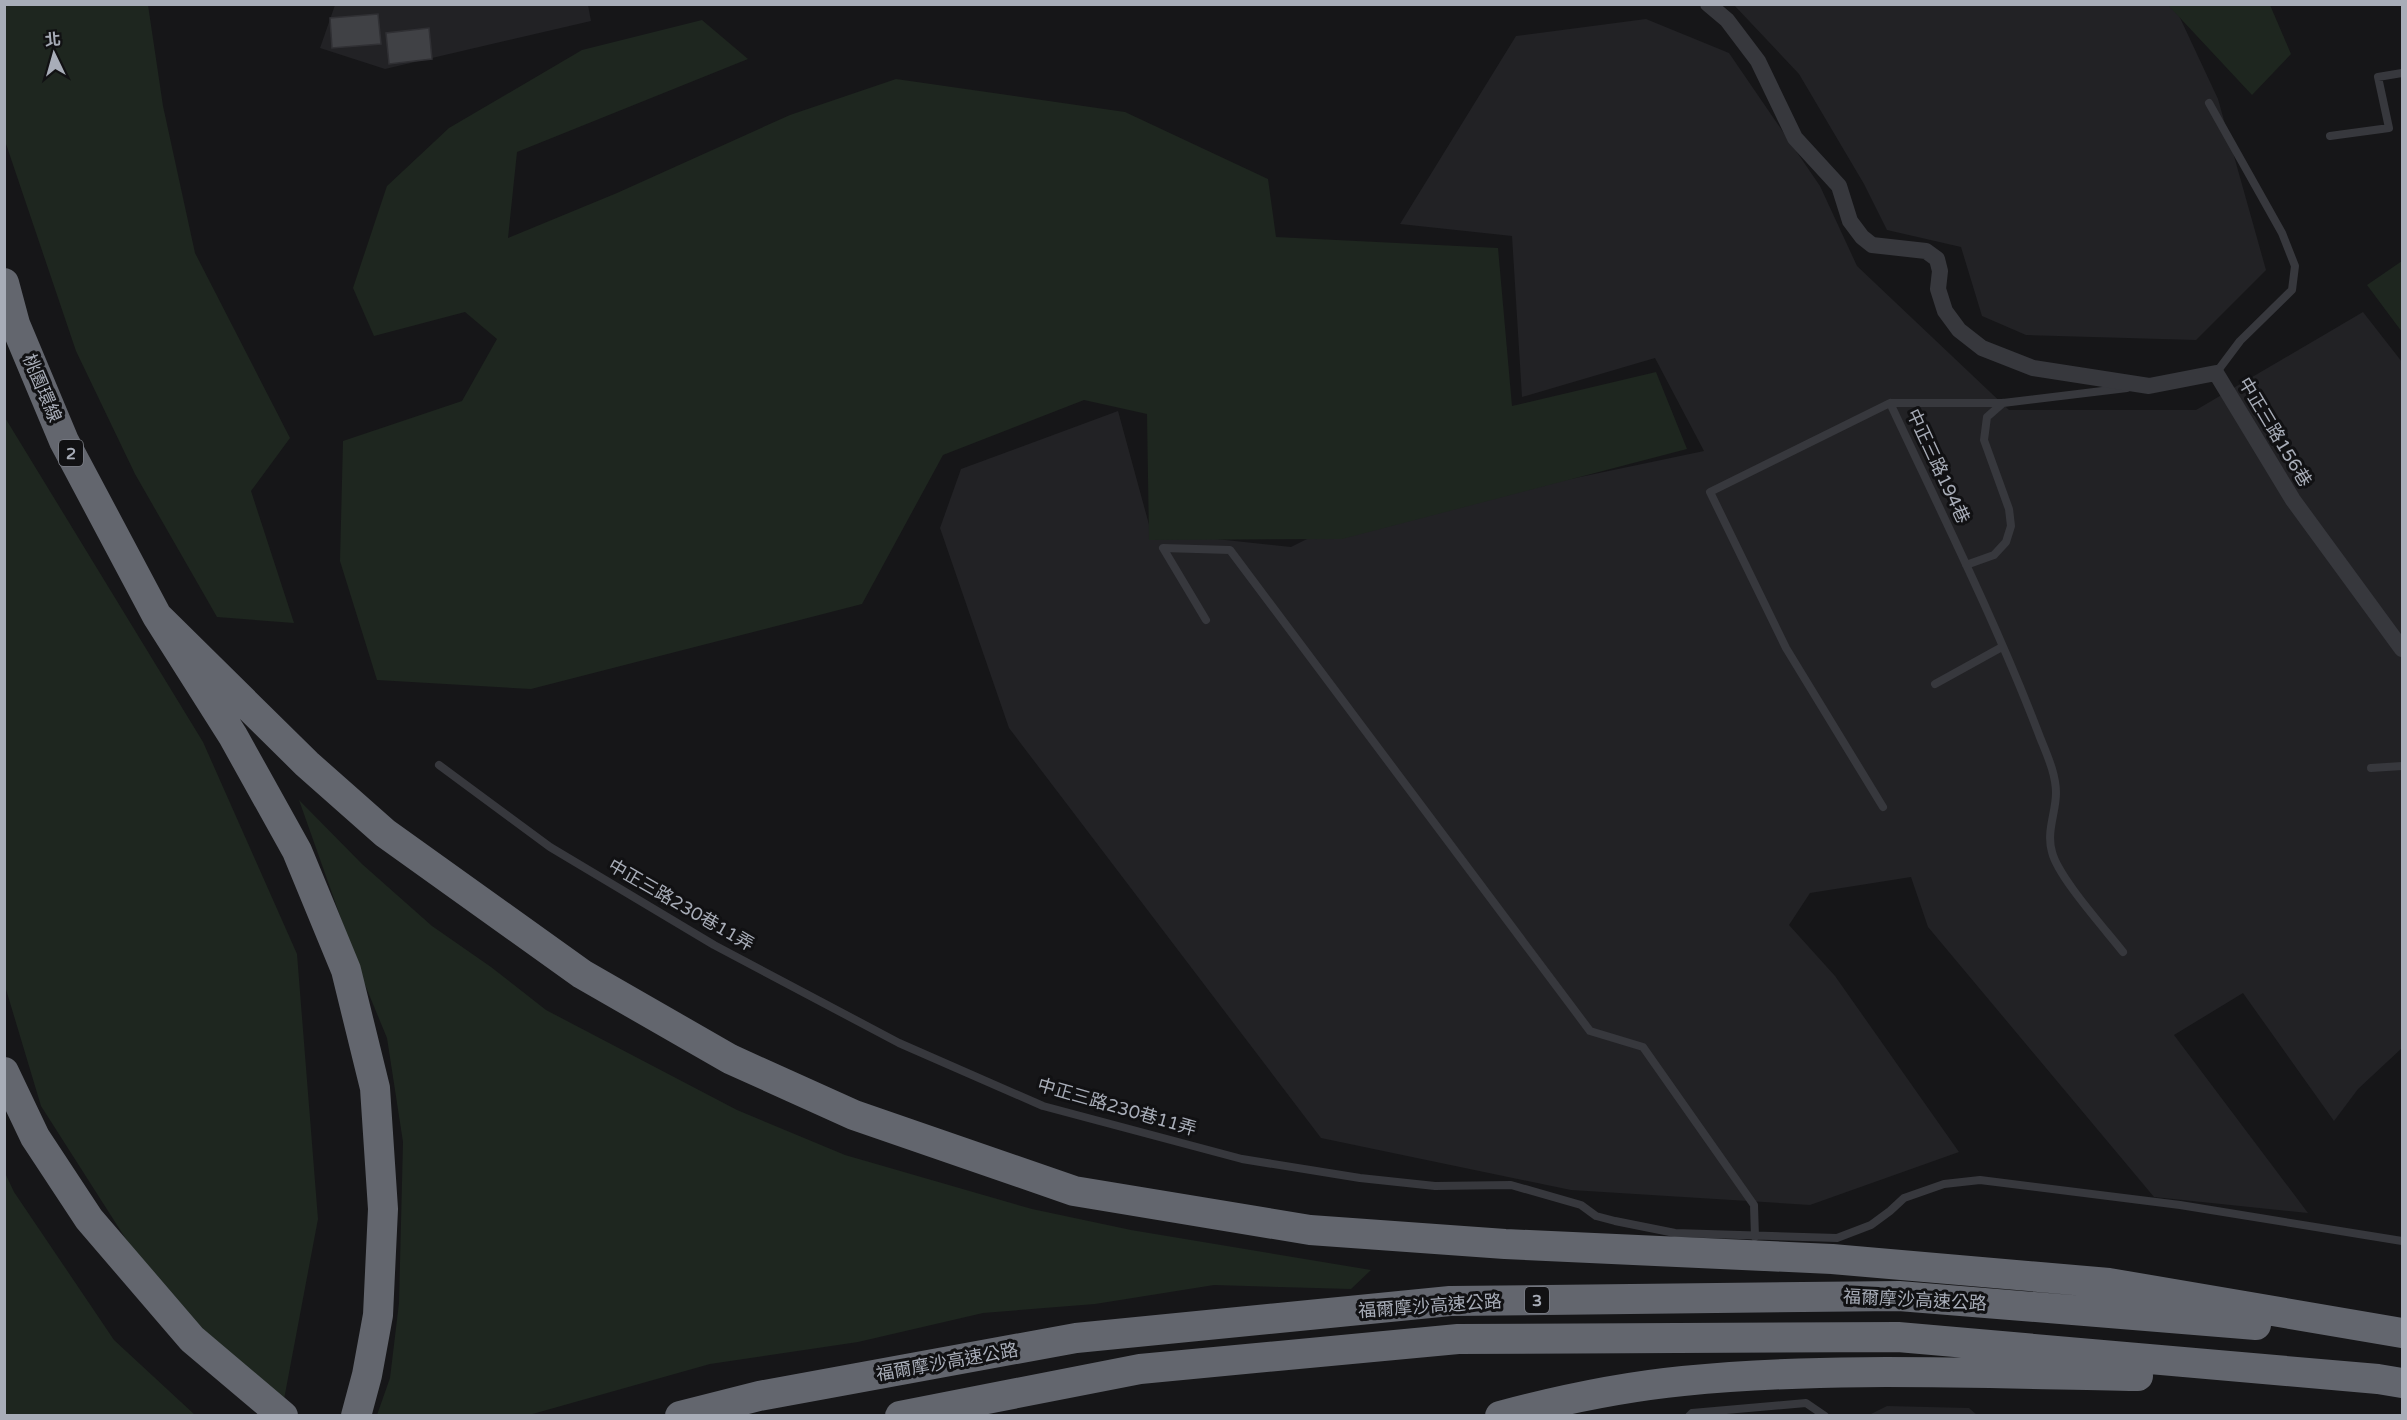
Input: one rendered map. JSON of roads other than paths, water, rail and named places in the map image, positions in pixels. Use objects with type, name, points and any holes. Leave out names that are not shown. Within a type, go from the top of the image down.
[{"type":"highway","name":"桃園環線","points":[[4,283],[15,324],[64,441],[157,616]]},
{"type":"highway","points":[[157,616],[233,736],[297,851],[346,970],[375,1088],[383,1209],[378,1315],[367,1375],[356,1416]]},
{"type":"highway","points":[[157,616],[308,764],[385,833],[582,974],[730,1059],[854,1115],[1074,1191],[1310,1230],[1505,1244],[1832,1259],[2109,1283],[2403,1333]]},
{"type":"highway","points":[[4,1072],[35,1137],[89,1219],[192,1339],[283,1416]]},
{"type":"highway","name":"福爾摩沙高速公路","points":[[680,1416],[759,1396],[1076,1338],[1450,1301],[1899,1296],[2403,1338]]},
{"type":"highway","name":"福爾摩沙高速公路","points":[[900,1416],[1140,1369],[1458,1339],[1898,1337],[2390,1381]]},
{"type":"highway","points":[[1500,1416],[1567,1398],[1683,1381],[1839,1372],[2390,1381]]},
{"type":"street","name":"中正三路156巷","points":[[1708,4],[1727,20],[1758,62],[1795,138],[1839,186],[1850,221],[1862,237],[1872,245],[1926,251],[1937,259],[1940,271],[1938,289],[1945,311],[1959,330],[1982,348],[2034,368],[2149,386],[2216,373],[2292,500],[2403,649]]},
{"type":"lane","points":[[2330,136],[2389,128],[2378,77],[2403,73]]},
{"type":"lane","points":[[2209,104],[2282,233],[2295,266],[2292,290],[2240,341],[2216,373]]},
{"type":"lane","points":[[1890,403],[2003,403],[2149,386]]},
{"type":"lane","name":"中正三路194巷","points":[[1882,807],[1786,648],[1710,492],[1890,403],[1966,565],[2049,762],[2056,792],[2050,839],[2052,853],[2061,872],[2123,952]]},
{"type":"lane","points":[[1966,565],[1994,555],[2006,542],[2012,526],[2009,509],[1984,440],[1987,417],[2003,403]]},
{"type":"lane","points":[[1206,620],[1163,548],[1230,550],[1590,1031],[1642,1047],[1754,1205],[1755,1237]]},
{"type":"lane","points":[[1935,684],[2002,647]]},
{"type":"lane","name":"中正三路230巷11弄","points":[[439,765],[550,847],[714,945],[899,1043],[1042,1106],[1242,1159],[1360,1178],[1436,1186],[1511,1185],[1581,1205],[1596,1216],[1675,1233],[1837,1238],[1871,1225],[1904,1198],[1944,1184],[1980,1180],[2180,1205],[2403,1241]]},
{"type":"lane","points":[[2371,768],[2403,766]]},
{"type":"lane","points":[[1689,1416],[1692,1413],[1806,1403],[1825,1416]]}]
